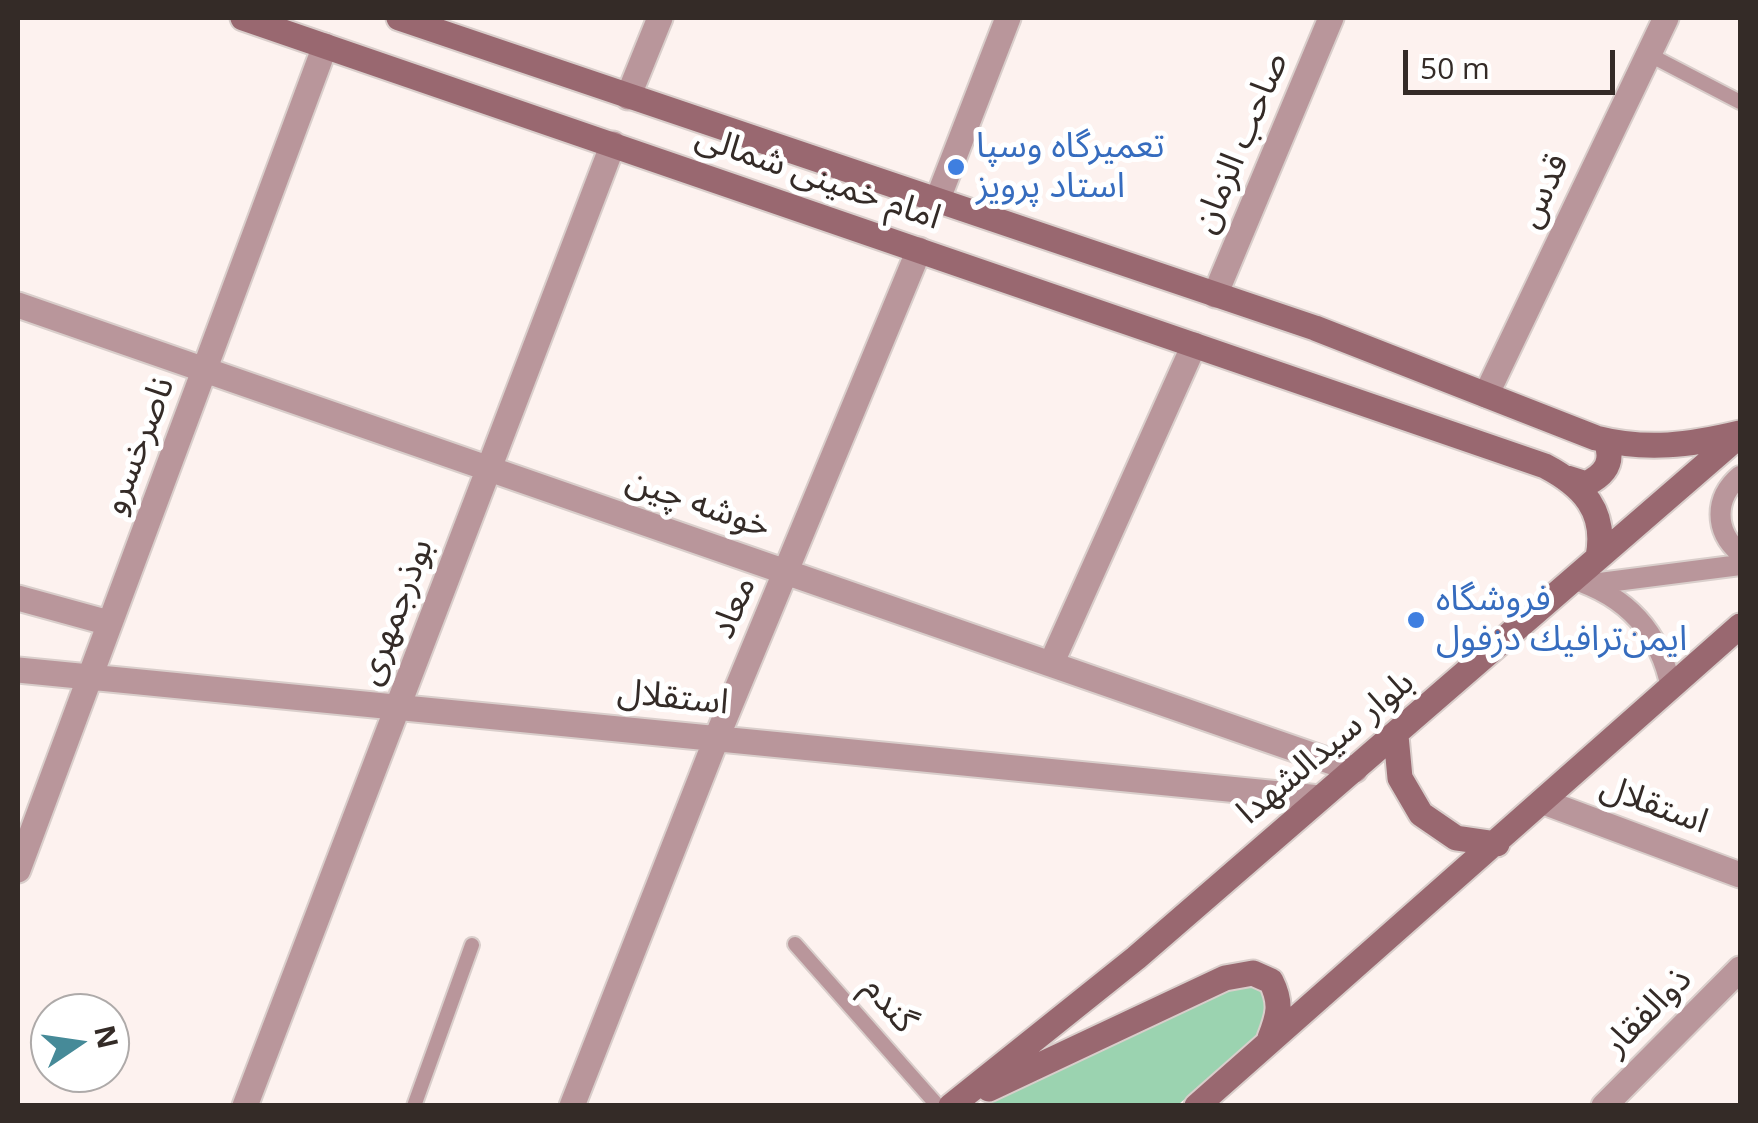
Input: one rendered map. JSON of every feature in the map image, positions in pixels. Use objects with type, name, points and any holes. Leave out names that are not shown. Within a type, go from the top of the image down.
[{"type":"main road","name":"امام خمینی شمالی","points":[[242,18],[1470,438],[1567,478]]},
{"type":"main road","name":"امام خمینی شمالی","points":[[399,18],[1315,328],[1606,441],[1668,447],[1740,434]]},
{"type":"main road","name":"بلوار سیدالشهدا","points":[[954,1106],[1136,958],[1320,798],[1581,582],[1598,557],[1740,434]]},
{"type":"main road","points":[[1567,478],[1586,484],[1600,477],[1608,466],[1610,453],[1606,441]]},
{"type":"main road","points":[[1567,478],[1587,495],[1597,520],[1598,557]]},
{"type":"main road","points":[[1197,1106],[1740,626]]},
{"type":"main road","points":[[1396,736],[1400,778],[1422,814],[1456,838],[1497,844]]},
{"type":"main road","points":[[954,1106],[1225,978],[1253,973],[1271,981],[1280,1000],[1270,1038]]},
{"type":"street","points":[[628,97],[660,18]]},
{"type":"street","points":[[936,202],[1008,18]]},
{"type":"street","name":"صاحب الزمان","points":[[1215,295],[1331,18]]},
{"type":"street","name":"قدس","points":[[1486,395],[1666,18]]},
{"type":"street","name":"ناصرخسرو","points":[[18,870],[325,46]]},
{"type":"street","name":"بوذرجمهری","points":[[245,1106],[613,144]]},
{"type":"street","name":"معاد","points":[[572,1106],[717,737],[919,250]]},
{"type":"street","name":"خوشه چین","points":[[18,304],[1355,770]]},
{"type":"street","points":[[1051,664],[1194,345]]},
{"type":"street","points":[[1740,476],[1727,488],[1720,517],[1723,532],[1740,553]]},
{"type":"street","points":[[1581,582],[1740,565]]},
{"type":"street","points":[[1581,582],[1624,604],[1651,633],[1661,650],[1672,688]]},
{"type":"street","points":[[18,598],[110,624]]},
{"type":"street","name":"استقلال","points":[[18,670],[1320,798]]},
{"type":"street","name":"استقلال","points":[[1544,802],[1740,875]]},
{"type":"street","name":"ذوالفقار","points":[[1604,1106],[1740,968]]},
{"type":"street","points":[[1717,992],[1740,1007]]},
{"type":"lane","points":[[1648,54],[1740,102]]},
{"type":"lane","name":"گندم","points":[[796,944],[938,1106]]},
{"type":"lane","points":[[414,1106],[472,945]]},
{"type":"green space","points":[[1249,985],[1266,996],[1269,1011],[1262,1028],[1228,1065],[1178,1105],[984,1106],[1233,986]]},
{"type":"place","name":"تعمیرگاه وسپا استاد پرویز","points":[[956,167]]},
{"type":"place","name":"فروشگاه ايمن‌ترافيك دزفول","points":[[1416,620]]}]
